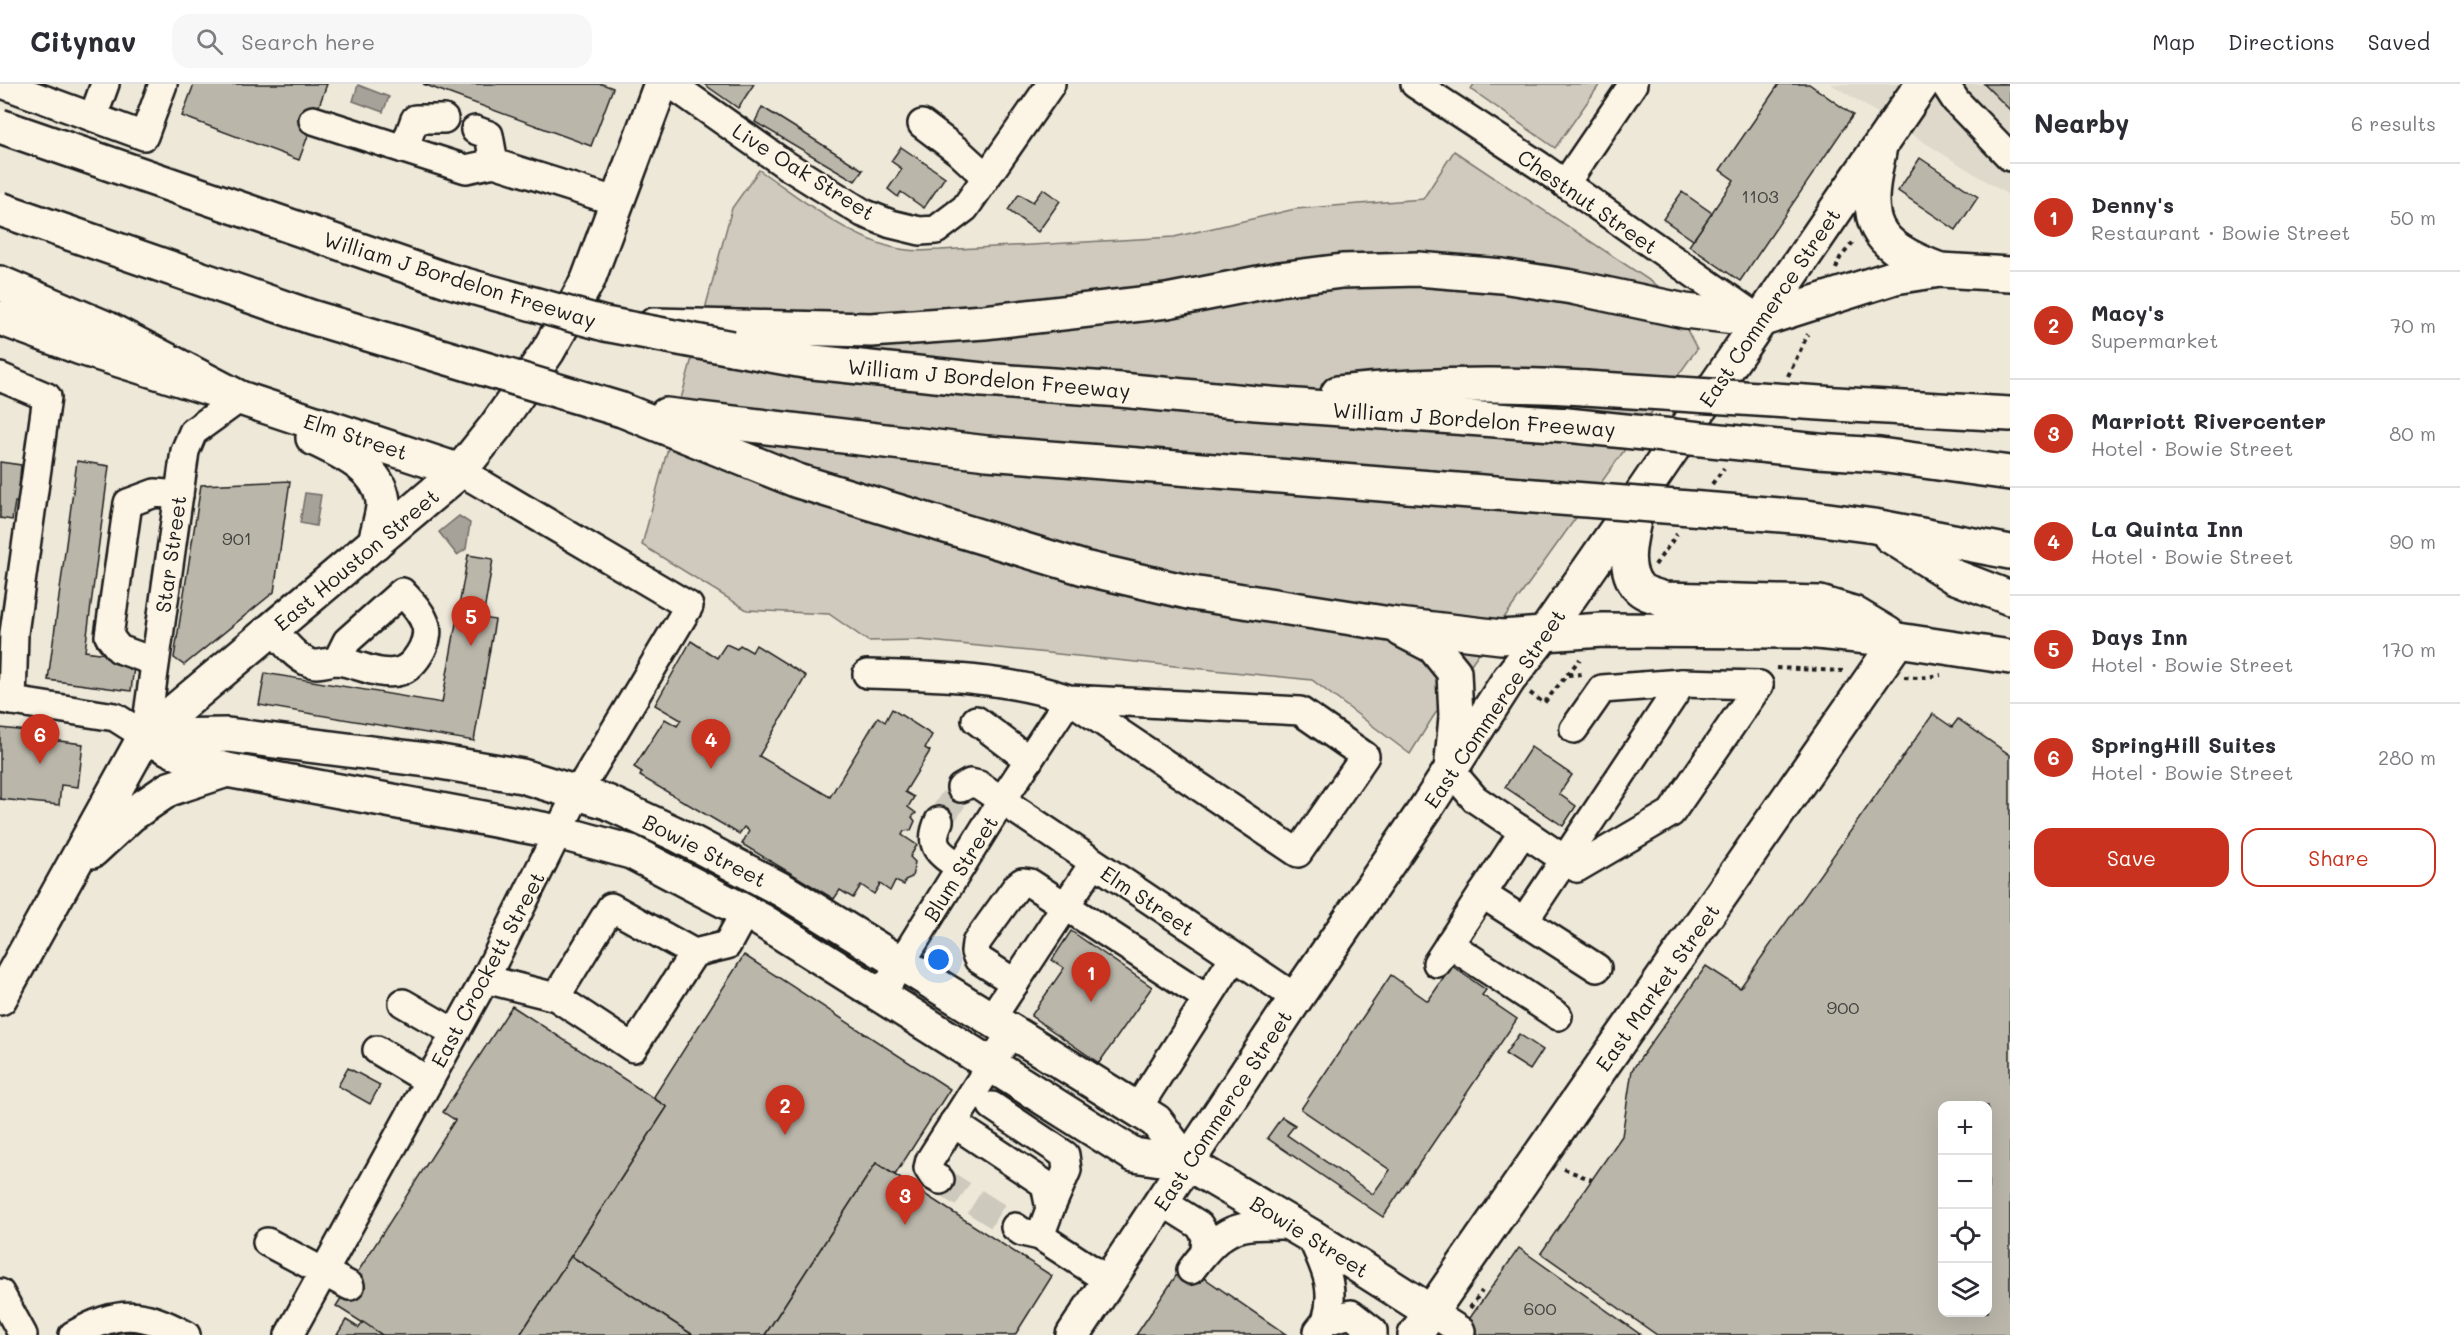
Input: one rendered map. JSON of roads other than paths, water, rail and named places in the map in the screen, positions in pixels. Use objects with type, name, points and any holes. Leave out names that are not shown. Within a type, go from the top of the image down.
[{"type":"main road","name":"East Houston Street","points":[[0,998],[145,736],[460,471],[496,426],[548,351],[588,280],[661,84]]},
{"type":"main road","name":"East Commerce Street","points":[[1073,1335],[1296,998],[1451,771],[1509,679],[1544,634],[1638,499],[1922,84]]},
{"type":"main road","name":"William J Bordelon Freeway","points":[[0,126],[447,280],[605,324],[734,337],[804,361],[971,379],[1256,403],[1567,425],[1818,451],[1892,456],[2010,473]]},
{"type":"main road","points":[[1881,144],[1873,179],[1875,225],[1894,246],[1915,260],[1940,270]]},
{"type":"main road","points":[[0,210],[311,317],[622,410],[798,480],[1084,568],[1192,593],[1390,624],[1501,637],[1603,630],[1807,631],[1898,640],[2010,657]]},
{"type":"main road","points":[[734,337],[984,322],[1167,301],[1279,279],[1342,271],[1418,269],[1502,276],[1572,287],[1685,311],[1760,320],[1895,277],[1940,270],[2010,274]]},
{"type":"main road","points":[[0,283],[108,329],[252,402],[304,434],[348,456],[373,477],[383,502],[375,543]]},
{"type":"main road","name":"Elm Street","points":[[0,318],[81,348],[460,471]]},
{"type":"main road","points":[[1256,403],[1392,387],[1529,385],[2010,414]]},
{"type":"main road","points":[[622,410],[987,453],[1806,517],[1874,526],[2010,552]]},
{"type":"main road","points":[[1638,499],[1627,565],[1638,588],[1647,593],[1664,599],[1820,603],[1853,613],[1898,640]]},
{"type":"main road","points":[[1874,526],[1953,576],[2010,598]]},
{"type":"main road","points":[[1390,624],[1433,646],[1454,672],[1456,717],[1451,771]]},
{"type":"main road","name":"East Market Street","points":[[1423,1323],[1898,640]]},
{"type":"main road","name":"Bowie Street","points":[[145,736],[228,735],[435,761],[522,776],[607,802],[676,834],[784,891],[1137,1108],[1156,1121],[1186,1163]]},
{"type":"main road","name":"Bowie Street","points":[[145,736],[196,762],[227,770],[558,832],[631,852],[745,912],[1134,1155],[1186,1163],[1302,1231],[1423,1323]]},
{"type":"main road","points":[[69,872],[131,815],[169,789],[227,770]]},
{"type":"street","points":[[2,84],[144,136],[163,84]]},
{"type":"street","points":[[93,117],[105,84]]},
{"type":"street","name":"Live Oak Street","points":[[671,84],[786,165],[863,213],[891,224],[920,231],[936,230],[946,225],[965,208],[986,177]]},
{"type":"street","points":[[922,124],[959,152],[986,177],[1050,84]]},
{"type":"street","name":"Chestnut Street","points":[[1415,84],[1565,184],[1760,320]]},
{"type":"street","points":[[1565,184],[1633,84]]},
{"type":"street","points":[[1946,84],[1956,101],[2010,157]]},
{"type":"street","points":[[404,149],[415,119],[444,119]]},
{"type":"street","points":[[313,120],[466,169],[494,163],[618,202]]},
{"type":"street","points":[[475,130],[489,135],[494,163]]},
{"type":"street","points":[[0,377],[47,397],[7,632],[6,700]]},
{"type":"street","name":"Star Street","points":[[145,736],[185,451],[193,432],[252,402]]},
{"type":"street","name":"Elm Street","points":[[460,471],[689,606]]},
{"type":"street","points":[[155,662],[119,649],[109,636],[110,625],[128,503],[155,493],[179,495]]},
{"type":"street","name":"East Crockett Street","points":[[289,1335],[485,979],[578,792],[689,606]]},
{"type":"street","points":[[273,629],[297,656],[312,664],[337,662]]},
{"type":"street","points":[[867,674],[954,677],[1041,690],[1069,699],[1300,711],[1365,756],[1298,853],[1069,699]]},
{"type":"street","points":[[1451,771],[1475,799],[1577,868],[1671,813],[1759,685],[1682,683],[1602,689],[1574,729]]},
{"type":"street","points":[[1524,921],[1682,683]]},
{"type":"street","name":"Blum Street","points":[[881,995],[1001,802],[1069,699]]},
{"type":"street","name":"Bowie Street","points":[[6,700],[115,717],[145,736]]},
{"type":"street","points":[[976,720],[1029,760]]},
{"type":"street","name":"Elm Street","points":[[961,788],[970,783],[979,786],[1296,998]]},
{"type":"street","points":[[939,821],[934,832],[935,844],[940,854],[960,867]]},
{"type":"street","points":[[1523,832],[1443,953],[1558,1016]]},
{"type":"street","points":[[940,1180],[933,1176],[928,1168],[930,1160],[991,1064],[1015,983],[1093,864]]},
{"type":"street","points":[[1015,983],[978,959],[975,952],[976,943],[1022,882],[1030,883],[1207,998]]},
{"type":"street","points":[[1482,894],[1597,968]]},
{"type":"street","points":[[556,997],[611,907],[694,953],[727,945],[745,912]]},
{"type":"street","points":[[485,979],[556,997],[633,1048],[694,953]]},
{"type":"street","points":[[1137,1108],[1233,957]]},
{"type":"street","points":[[403,1003],[455,1033]]},
{"type":"street","points":[[377,1050],[429,1081]]},
{"type":"street","points":[[992,1106],[1059,1157],[1067,1170],[1050,1209],[1027,1232],[1109,1281]]},
{"type":"street","points":[[959,1114],[1011,1134],[1059,1157]]},
{"type":"street","points":[[959,1114],[1046,1184],[1050,1209]]},
{"type":"street","points":[[1161,1201],[1198,1225],[1206,1236],[1198,1260],[1212,1243],[1235,1228],[1252,1225],[1302,1231],[1330,1282],[1330,1307],[1320,1328]]},
{"type":"street","points":[[267,1242],[350,1286]]},
{"type":"street","points":[[0,1293],[23,1335]]},
{"type":"street","points":[[1320,1328],[1351,1314],[1373,1331],[1373,1335]]},
{"type":"street","points":[[73,1335],[103,1319],[123,1316],[159,1323],[186,1335]]},
{"type":"street","points":[[1423,1323],[1463,1324]]},
{"type":"tunnel","points":[[939,821],[961,788]]},
{"type":"tunnel","points":[[940,1180],[1015,1227]]},
{"type":"place","name":"Days Inn","points":[[471,646]]},
{"type":"place","name":"SpringHill Suites","points":[[40,764]]},
{"type":"place","name":"La Quinta Inn","points":[[711,769]]},
{"type":"place","name":"Denny's","points":[[1091,1002]]},
{"type":"place","name":"Macy's","points":[[785,1135]]},
{"type":"place","name":"Marriott Rivercenter","points":[[905,1225]]}]
